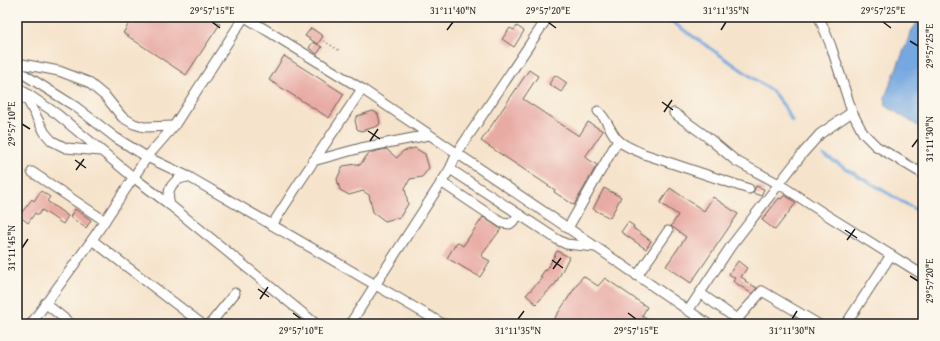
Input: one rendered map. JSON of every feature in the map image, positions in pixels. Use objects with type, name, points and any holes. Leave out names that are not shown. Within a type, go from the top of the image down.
[{"type":"street","points":[[31,324],[92,240],[147,157],[174,126],[245,17],[362,89],[708,324]]},
{"type":"street","points":[[350,324],[450,170],[457,153],[548,17]]},
{"type":"street","points":[[819,17],[831,46],[852,112],[863,133],[870,141],[923,174]]},
{"type":"street","points":[[17,63],[59,71],[88,82],[106,97],[122,117],[134,124],[144,127],[174,126]]},
{"type":"street","points":[[17,70],[76,107],[116,138],[147,157],[189,177],[443,324]]},
{"type":"street","points":[[17,87],[57,114],[316,324]]},
{"type":"street","points":[[272,225],[362,89]]},
{"type":"street","points":[[17,92],[28,101],[45,133],[52,141],[66,148],[101,151]]},
{"type":"street","points":[[57,114],[67,101]]},
{"type":"street","points":[[598,110],[607,121],[618,140],[629,147],[644,154],[749,188]]},
{"type":"street","points":[[688,311],[731,246],[803,153],[820,134],[852,112]]},
{"type":"street","points":[[674,113],[706,136],[736,161],[780,184],[824,214],[923,275]]},
{"type":"street","points":[[313,161],[361,148],[388,144],[429,134]]},
{"type":"street","points":[[568,228],[618,140]]},
{"type":"street","points":[[450,170],[558,240],[566,244],[596,247]]},
{"type":"street","points":[[32,172],[105,221]]},
{"type":"street","points":[[170,205],[168,195],[171,186],[179,179],[189,177]]},
{"type":"street","points":[[442,182],[502,223],[510,224],[520,216]]},
{"type":"street","points":[[637,276],[668,231]]},
{"type":"street","points":[[92,240],[202,324]]},
{"type":"street","points":[[846,324],[891,255]]},
{"type":"street","points":[[700,293],[736,322],[760,292],[763,291],[818,324]]},
{"type":"street","points":[[210,324],[235,293]]},
{"type":"street","points":[[46,303],[71,324]]},
{"type":"path","points":[[324,41],[340,51]]},
{"type":"water","points":[[923,17],[923,129],[886,106],[885,97],[912,30]]},
{"type":"building","points":[[133,17],[209,17],[220,24],[186,75],[123,33]]},
{"type":"building","points":[[517,26],[524,31],[514,47],[502,39],[510,28],[514,30]]},
{"type":"building","points":[[311,28],[323,36],[318,44],[305,36]]},
{"type":"building","points":[[313,42],[322,47],[317,54],[309,48]]},
{"type":"building","points":[[284,56],[344,94],[329,118],[269,80]]},
{"type":"building","points":[[529,70],[538,76],[523,99],[579,136],[588,122],[603,131],[585,157],[597,165],[574,205],[554,192],[555,190],[481,141]]},
{"type":"building","points":[[555,75],[567,83],[561,92],[549,84]]},
{"type":"building","points":[[373,111],[378,114],[380,123],[378,126],[361,131],[357,129],[355,120],[357,116]]},
{"type":"building","points":[[415,148],[425,154],[429,168],[422,177],[410,179],[405,188],[408,204],[400,217],[385,221],[373,212],[369,195],[363,191],[349,195],[340,190],[337,179],[343,166],[356,164],[360,165],[369,153],[386,149],[397,158],[403,151]]},
{"type":"building","points":[[756,186],[764,189],[761,196],[753,193]]},
{"type":"building","points":[[604,188],[621,197],[610,218],[593,209]]},
{"type":"building","points":[[670,188],[704,211],[713,197],[738,214],[691,283],[666,266],[686,237],[671,226],[678,215],[660,203]]},
{"type":"building","points":[[41,191],[50,197],[47,201],[68,216],[63,224],[42,210],[38,215],[35,213],[28,223],[19,216],[32,199],[34,201]]},
{"type":"building","points":[[785,195],[796,203],[775,230],[762,220],[779,198],[781,199]]},
{"type":"building","points":[[75,209],[91,220],[86,228],[70,217]]},
{"type":"building","points":[[483,217],[501,229],[481,256],[490,261],[480,277],[447,258],[457,242],[463,246]]},
{"type":"building","points":[[628,222],[634,226],[633,228],[651,241],[646,249],[621,232]]},
{"type":"building","points":[[557,251],[569,257],[556,283],[536,304],[526,295],[542,278],[540,277],[545,270],[546,271]]},
{"type":"building","points":[[738,261],[747,268],[741,277],[757,288],[752,294],[733,281],[735,278],[729,274]]},
{"type":"building","points":[[583,276],[598,286],[605,278],[647,307],[642,316],[654,324],[562,324],[554,319]]},
{"type":"waterway","points":[[665,17],[772,91],[784,106],[792,121]]},
{"type":"waterway","points":[[823,155],[923,214]]}]
